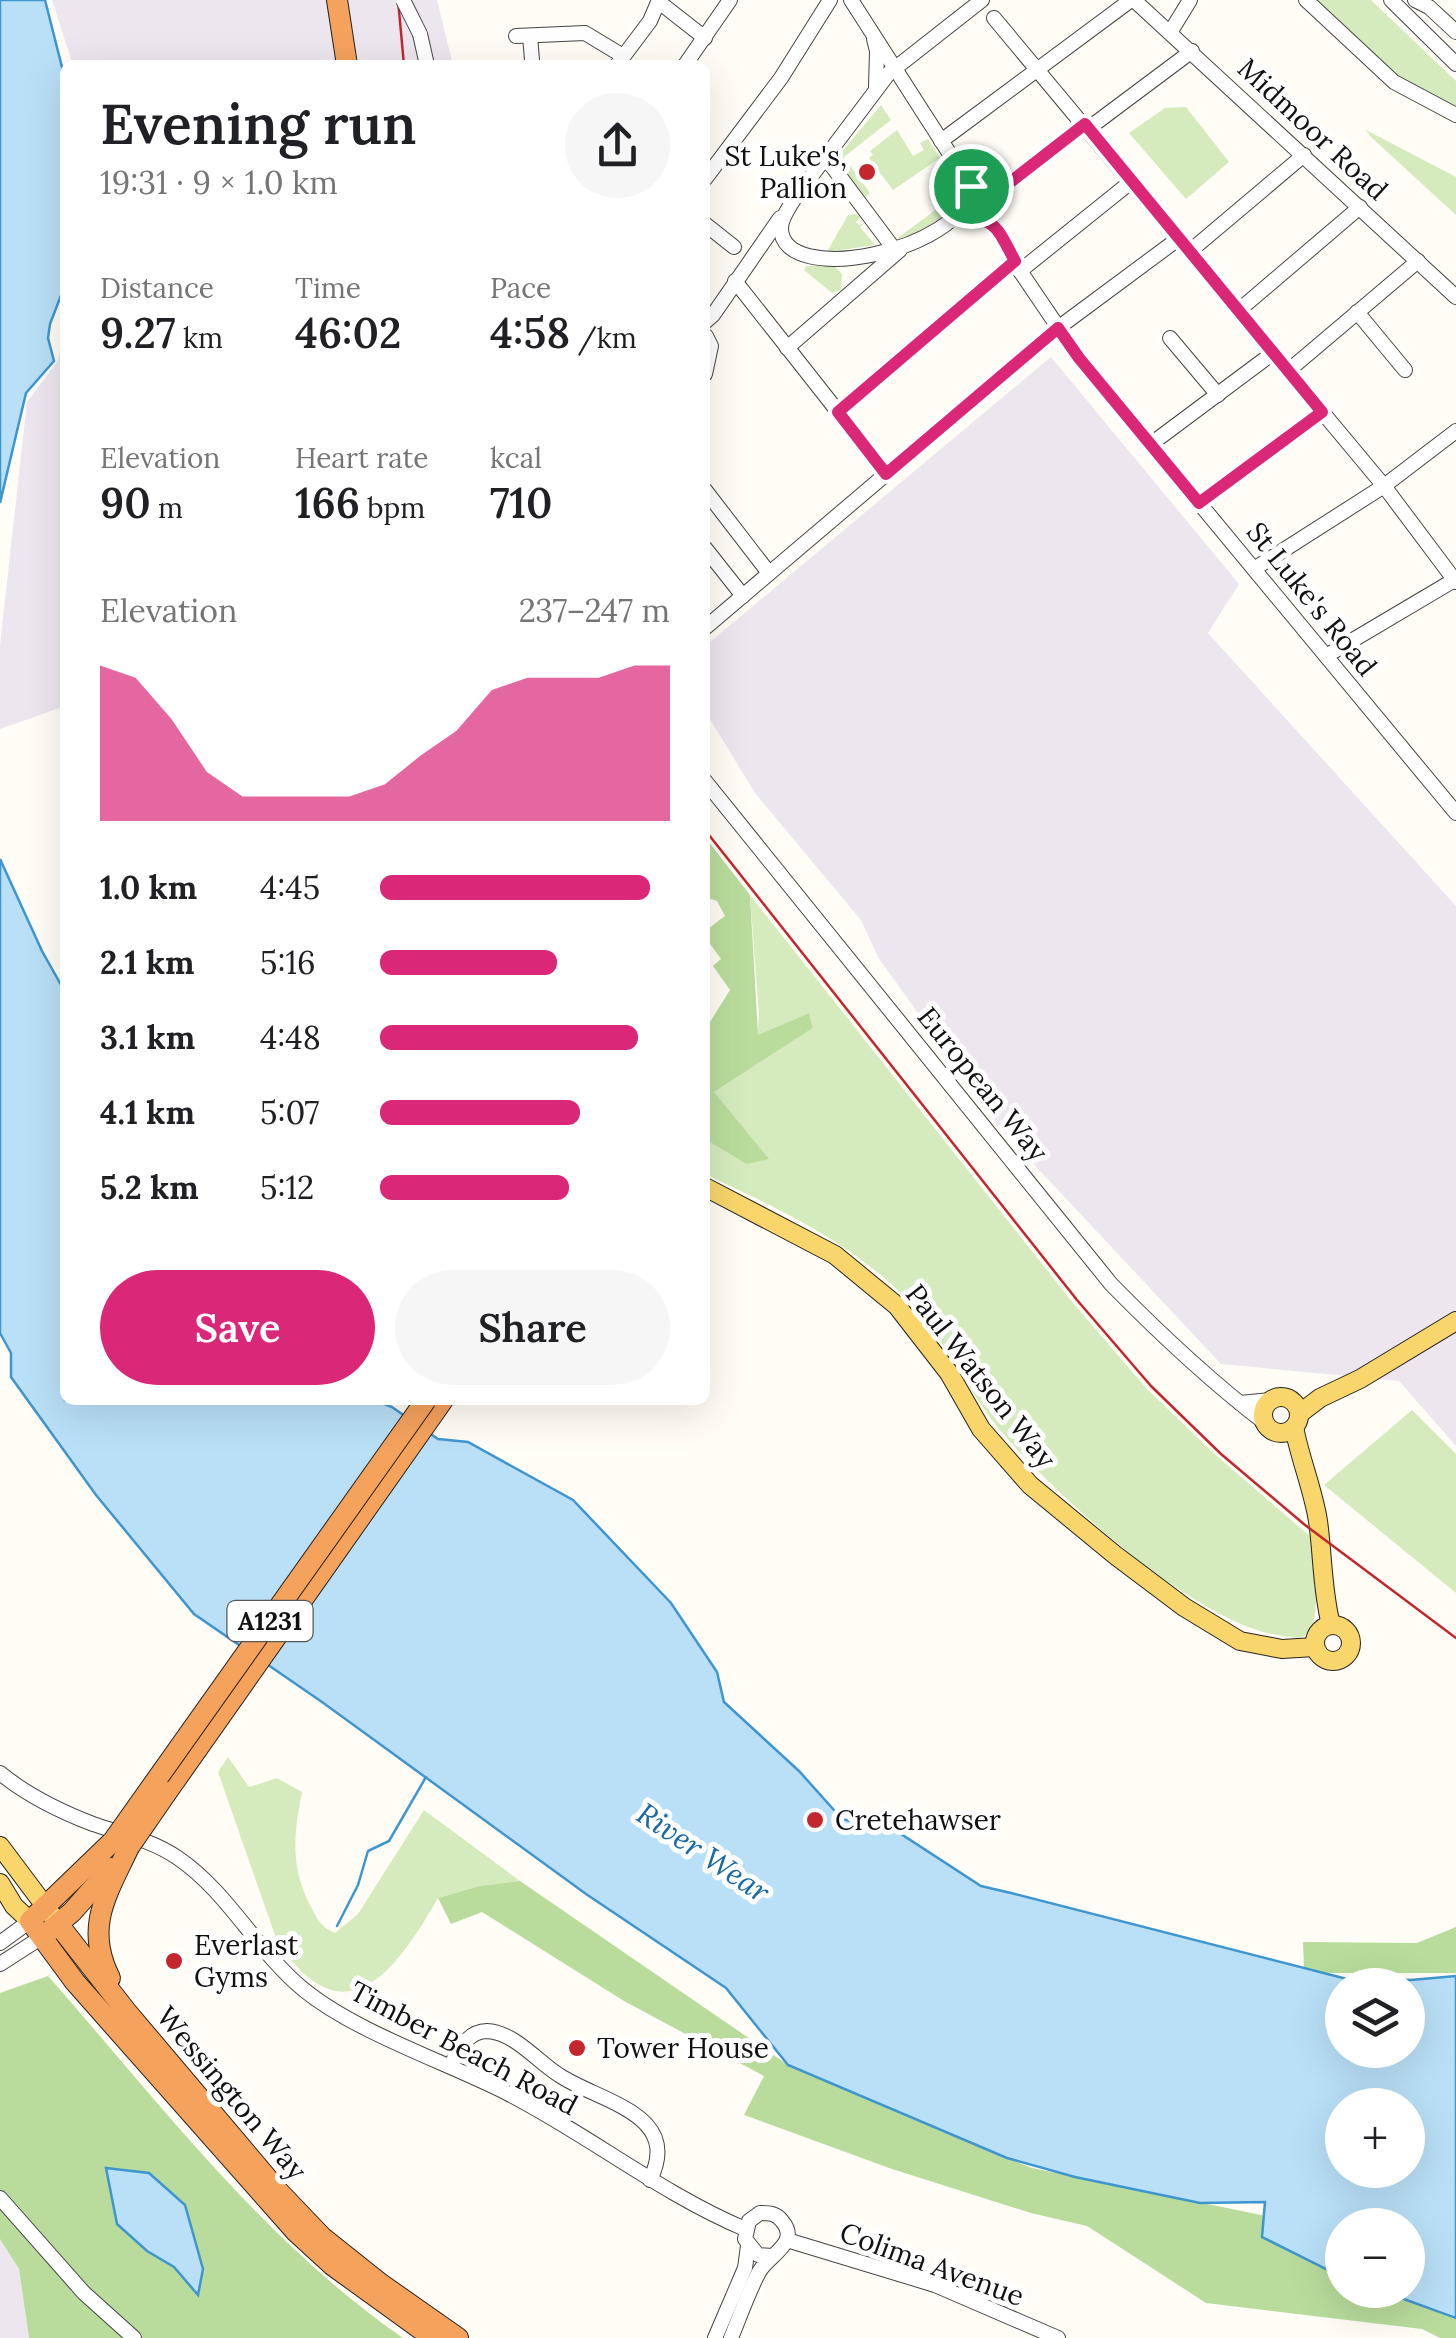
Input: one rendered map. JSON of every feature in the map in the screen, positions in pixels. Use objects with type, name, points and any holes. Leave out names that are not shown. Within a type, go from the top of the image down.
[{"type":"highway","points":[[337,0],[346,60]]},
{"type":"highway","points":[[350,0],[359,60]]},
{"type":"highway","name":"A1231","points":[[121,1844],[423,1405]]},
{"type":"highway","name":"A1231","points":[[44,1922],[121,1844],[440,1405]]},
{"type":"highway","points":[[121,1844],[97,1930],[102,1962],[126,2011]]},
{"type":"highway","name":"Wessington Way","points":[[44,1922],[322,2237],[458,2338]]},
{"type":"highway","name":"Wessington Way","points":[[44,1922],[76,1982],[285,2220],[332,2265],[433,2338]]},
{"type":"main road","name":"Paul Watson Way","points":[[710,1190],[834,1255],[897,1306],[949,1372],[981,1429],[1030,1485],[1128,1566],[1184,1607],[1240,1640],[1282,1649],[1315,1648]]},
{"type":"main road","points":[[1331,1625],[1323,1593],[1318,1520],[1300,1460],[1292,1419],[1286,1397],[1271,1400],[1263,1412],[1265,1423],[1272,1430],[1292,1419],[1320,1398],[1360,1379],[1456,1320]]},
{"type":"main road","points":[[1331,1625],[1346,1630],[1352,1642],[1350,1652],[1330,1662],[1315,1648],[1320,1631],[1331,1625]]},
{"type":"main road","name":"Wessington Way","points":[[0,1846],[44,1922]]},
{"type":"main road","name":"Wessington Way","points":[[0,1882],[14,1906],[44,1922]]},
{"type":"street","points":[[402,0],[420,34],[426,60]]},
{"type":"street","points":[[688,60],[730,0]]},
{"type":"street","points":[[710,172],[781,78],[830,0]]},
{"type":"street","name":"St Luke's Road","points":[[851,0],[1079,358],[1456,812]]},
{"type":"street","points":[[710,318],[894,68],[982,0]]},
{"type":"street","points":[[941,141],[1133,0]]},
{"type":"street","name":"Midmoor Road","points":[[1133,0],[1192,50],[1456,297]]},
{"type":"street","points":[[1171,31],[1190,0]]},
{"type":"street","points":[[1306,0],[1394,82],[1456,116]]},
{"type":"street","points":[[1392,0],[1456,64]]},
{"type":"street","points":[[1415,0],[1429,6],[1456,32]]},
{"type":"street","points":[[532,60],[523,36],[585,34],[620,60],[650,21],[659,1],[705,38]]},
{"type":"street","points":[[994,18],[1384,486],[1455,580],[1326,656]]},
{"type":"street","points":[[868,24],[877,51],[876,90]]},
{"type":"street","points":[[880,42],[892,52],[913,52]]},
{"type":"street","points":[[982,204],[1192,50]]},
{"type":"street","points":[[912,96],[905,68],[913,52]]},
{"type":"street","points":[[876,90],[896,84],[912,96]]},
{"type":"street","points":[[1189,252],[1304,156]]},
{"type":"street","points":[[826,158],[898,248]]},
{"type":"street","points":[[838,412],[1018,266],[1132,181]]},
{"type":"street","points":[[956,218],[970,199],[971,186]]},
{"type":"street","points":[[794,199],[782,221],[781,232],[806,257]]},
{"type":"street","points":[[1238,312],[1360,207]]},
{"type":"street","points":[[787,348],[898,248],[956,218],[991,221]]},
{"type":"street","points":[[710,228],[734,247]]},
{"type":"street","points":[[710,624],[1058,328],[1178,238]]},
{"type":"street","points":[[754,253],[774,244],[806,257],[846,259],[898,248]]},
{"type":"street","points":[[846,259],[851,290]]},
{"type":"street","points":[[1288,371],[1418,261]]},
{"type":"street","points":[[735,281],[886,474]]},
{"type":"street","points":[[1356,312],[1405,370]]},
{"type":"street","points":[[1170,338],[1218,395]]},
{"type":"street","points":[[1151,444],[1273,353]]},
{"type":"street","points":[[1199,503],[1322,412]]},
{"type":"street","points":[[1254,569],[1384,486],[1456,431]]},
{"type":"street","points":[[710,496],[770,574]]},
{"type":"street","points":[[710,554],[743,596]]},
{"type":"street","name":"European Way","points":[[710,787],[1112,1284],[1168,1342],[1265,1423]]},
{"type":"street","points":[[1239,1403],[1271,1400]]},
{"type":"street","name":"Timber Beach Road","points":[[0,1773],[62,1812],[153,1843],[194,1868],[306,1992],[350,2018],[510,2094],[650,2180],[745,2229]]},
{"type":"street","points":[[0,1943],[44,1922]]},
{"type":"street","points":[[0,1964],[44,1922]]},
{"type":"street","points":[[450,2066],[469,2037],[488,2031],[500,2034],[562,2078],[608,2098],[638,2117],[660,2147],[659,2163],[650,2180]]},
{"type":"street","points":[[0,2198],[84,2294],[134,2338]]},
{"type":"street","points":[[715,2338],[745,2268],[745,2229],[754,2216],[768,2213],[785,2223],[787,2240],[782,2250],[761,2267],[730,2338]]},
{"type":"street","name":"Colima Avenue","points":[[787,2240],[935,2285],[1058,2338]]},
{"type":"street","points":[[748,2246],[758,2255],[772,2256]]},
{"type":"shaded area","points":[[52,0],[437,0],[452,60],[71,60]]},
{"type":"shaded area","points":[[60,353],[60,708],[0,729],[0,645],[27,402]]},
{"type":"shaded area","points":[[1051,357],[1239,584],[1208,633],[1456,906],[1456,1446],[1399,1381],[1221,1364],[999,1127],[878,957],[861,920],[755,793],[710,719],[710,642]]},
{"type":"shaded area","points":[[0,2239],[19,2269],[29,2338],[0,2338]]},
{"type":"green space","points":[[1316,0],[1371,0],[1456,81],[1456,106],[1403,80]]},
{"type":"green space","points":[[881,105],[891,120],[844,157],[870,193],[863,199],[834,161]]},
{"type":"green space","points":[[1186,107],[1229,162],[1186,199],[1129,133],[1165,108]]},
{"type":"green space","points":[[897,130],[913,156],[924,150],[920,143],[928,139],[940,158],[893,190],[869,158],[873,155],[870,151]]},
{"type":"green space","points":[[1366,130],[1456,177],[1456,215],[1371,137]]},
{"type":"green space","points":[[961,191],[964,199],[948,212],[923,229],[895,240]]},
{"type":"green space","points":[[848,215],[862,216],[856,222],[859,225],[866,222],[860,227],[875,245],[827,252]]},
{"type":"green space","points":[[806,266],[834,266],[842,274],[841,290],[832,293],[804,270]]},
{"type":"green space","points":[[710,843],[750,895],[758,1035],[809,1013],[813,1028],[714,1092],[769,1159],[746,1164],[710,1142],[710,1022],[730,990],[713,966],[721,959],[710,944],[710,927],[725,916],[717,901],[710,899]]},
{"type":"green space","points":[[750,895],[1073,1303],[1147,1389],[1312,1538],[1316,1603],[1307,1634],[1293,1638],[1246,1626],[1209,1608],[1132,1555],[1060,1493],[1006,1437],[929,1325],[878,1272],[782,1211],[710,1176],[710,1142],[746,1164],[714,1092],[813,1028],[809,1013],[757,1036],[759,1015]]},
{"type":"green space","points":[[1412,1410],[1456,1454],[1456,1593],[1324,1485]]},
{"type":"green space","points":[[228,1757],[249,1787],[277,1778],[302,1792],[296,1835],[299,1875],[317,1917],[335,1933],[358,1914],[424,1810],[520,1881],[479,1886],[438,1898],[404,1951],[386,1971],[366,1985],[346,1992],[324,1987],[301,1971],[277,1941],[218,1772]]},
{"type":"green space","points":[[520,1881],[788,2065],[1032,2168],[1325,2228],[1325,2308],[1425,2308],[1425,2298],[1456,2312],[1456,2338],[1440,2338],[1422,2329],[1206,2303],[1087,2226],[1031,2213],[892,2169],[744,2115],[764,2076],[624,2001],[482,1912],[451,1924],[438,1898],[479,1886]]},
{"type":"green space","points":[[1456,1927],[1456,1973],[1425,1973],[1425,1968],[1325,1968],[1322,1973],[1304,1968],[1303,1942],[1417,1943]]},
{"type":"green space","points":[[48,1976],[172,2121],[259,2214],[304,2259],[403,2338],[29,2338],[19,2269],[0,2239],[0,1993]],"holes":[[[174,2267],[203,2269],[197,2294]]]},
{"type":"water","points":[[0,0],[45,0],[60,60],[60,298],[48,338],[54,361],[26,393],[0,503]]},
{"type":"water","name":"River Wear","points":[[0,859],[60,983],[60,1405],[387,1405],[438,1439],[468,1442],[573,1500],[671,1603],[717,1672],[724,1702],[799,1771],[842,1819],[901,1834],[981,1886],[1325,1973],[1325,2068],[1425,2068],[1425,1979],[1456,1976],[1456,2318],[1425,2307],[1425,2208],[1325,2208],[1325,2268],[1262,2237],[1265,2202],[1200,2203],[1075,2177],[1007,2158],[788,2065],[726,1988],[586,1894],[194,1614],[96,1495],[11,1377],[11,1353],[0,1333]]},
{"type":"water","points":[[106,2168],[149,2173],[185,2205],[203,2269],[198,2295],[174,2267],[147,2251],[117,2224]]},
{"type":"waterway","points":[[337,1926],[358,1885],[368,1851],[389,1841],[426,1777]]},
{"type":"tram line","points":[[398,0],[404,60]]},
{"type":"tram line","points":[[710,836],[1077,1300],[1151,1386],[1221,1454],[1305,1525],[1456,1638]]},
{"type":"place","name":"St Luke's, Pallion","points":[[867,172]]},
{"type":"place","name":"Cretehawser","points":[[815,1820]]},
{"type":"place","name":"Everlast Gyms","points":[[174,1961]]},
{"type":"place","name":"Tower House","points":[[577,2048]]},
{"type":"route","points":[[1085,124],[1322,412],[1199,503],[1058,328],[886,474],[838,412],[1015,261],[991,221],[956,218],[970,199],[971,186],[982,204],[1085,124]]}]
